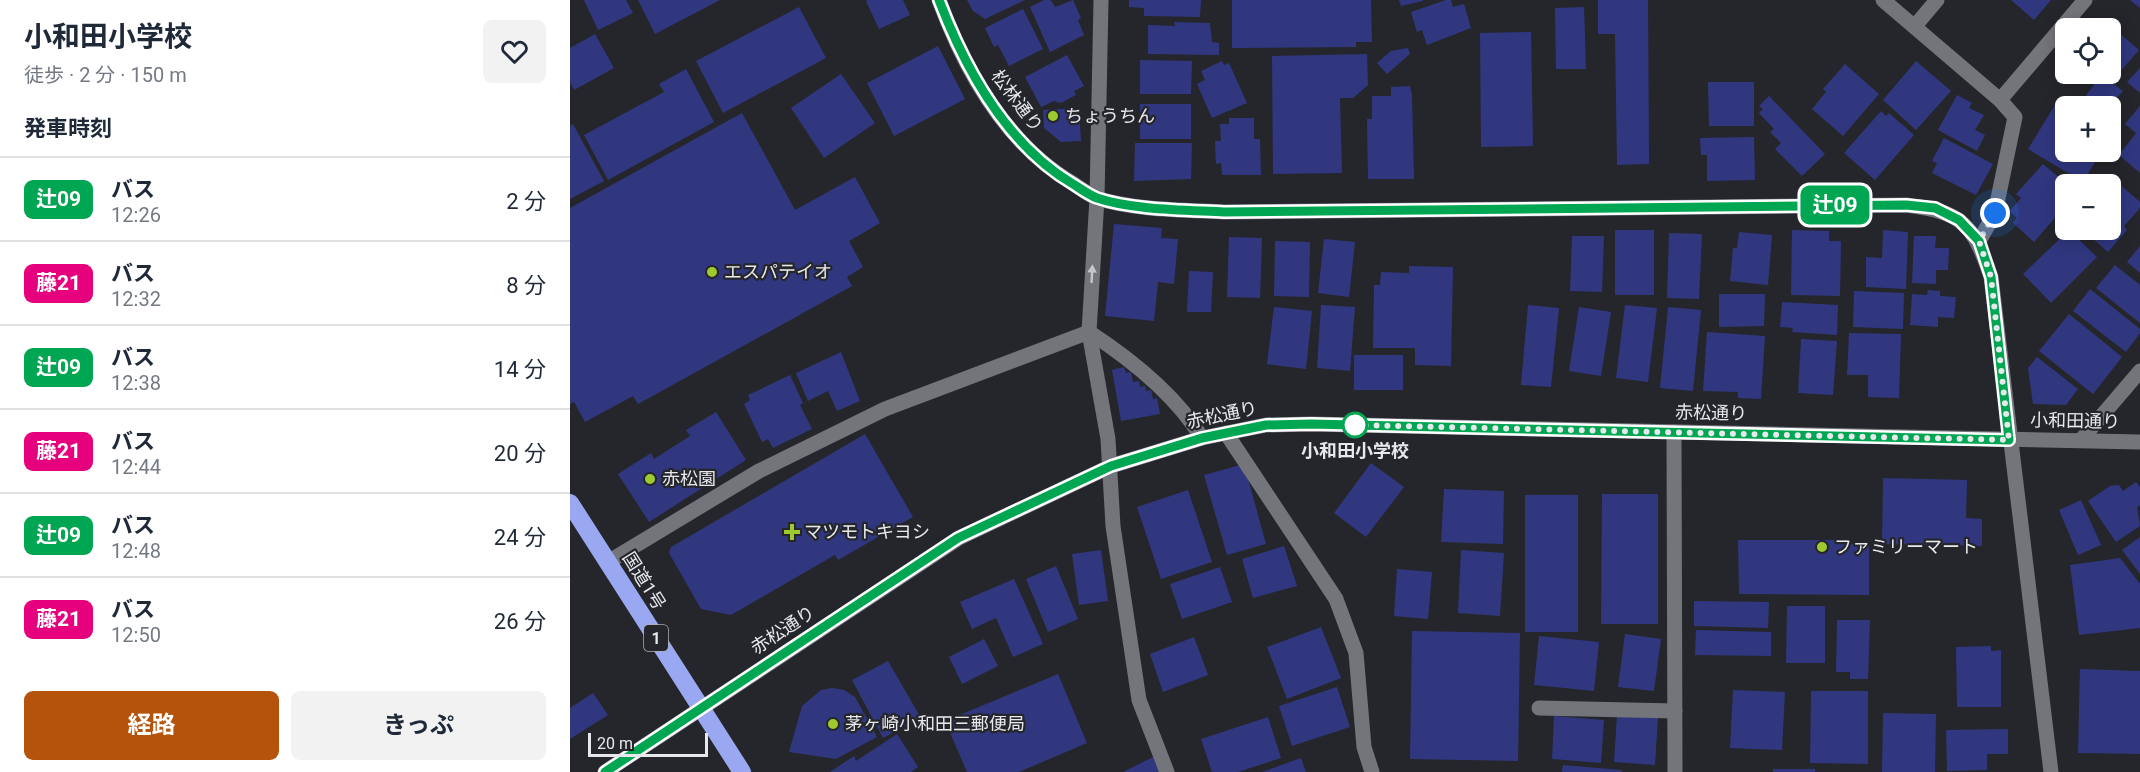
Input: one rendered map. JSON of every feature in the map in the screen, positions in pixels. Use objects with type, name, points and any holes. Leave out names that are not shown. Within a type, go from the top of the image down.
[{"type":"highway","name":"国道1号","points":[[570,503],[742,772]]},
{"type":"street","name":"松林通り","points":[[939,0],[975,79],[1006,125],[1050,171],[1097,198]]},
{"type":"street","points":[[1101,0],[1097,198],[1089,332],[1111,466],[1113,526],[1139,700],[1167,772]]},
{"type":"street","points":[[1883,0],[2000,100],[2015,117],[1995,213],[1979,241]]},
{"type":"street","points":[[1915,26],[1937,0]]},
{"type":"street","points":[[2000,100],[2085,0]]},
{"type":"street","points":[[1097,198],[1161,208],[1224,212],[1906,205],[1935,208],[1959,220],[1979,241],[1991,277],[2051,772]]},
{"type":"street","points":[[1089,332],[1121,353],[1185,411],[1202,438]]},
{"type":"street","points":[[608,562],[759,471],[885,409],[1089,332]]},
{"type":"street","points":[[2081,441],[2140,371]]},
{"type":"street","name":"赤松通り","points":[[605,772],[958,538],[1111,466],[1202,438],[1266,425],[1311,424],[2009,440]]},
{"type":"street","points":[[1674,432],[1675,772]]},
{"type":"street","points":[[1226,433],[1336,599],[1356,653],[1364,747],[1372,772]]},
{"type":"street","name":"小和田通り","points":[[2009,440],[2140,442]]},
{"type":"street","points":[[1539,708],[1675,711]]},
{"type":"building","points":[[584,0],[626,0],[633,13],[598,30]]},
{"type":"building","points":[[638,0],[720,0],[655,34]]},
{"type":"building","points":[[903,0],[910,15],[879,29],[866,1]]},
{"type":"building","points":[[967,0],[1025,0],[985,19],[973,11]]},
{"type":"building","points":[[1044,0],[1051,0],[1055,7],[1073,0],[1081,18],[1078,20],[1084,35],[1050,52],[1030,7]]},
{"type":"building","points":[[1129,0],[1201,0],[1200,17],[1144,16],[1144,8],[1129,7]]},
{"type":"building","points":[[1232,0],[1371,0],[1372,42],[1356,42],[1356,47],[1232,48]]},
{"type":"building","points":[[1399,0],[1423,0],[1423,1],[1401,6]]},
{"type":"building","points":[[1451,0],[1453,7],[1464,4],[1471,28],[1427,45],[1422,30],[1417,32],[1411,12]]},
{"type":"building","points":[[1598,0],[1648,0],[1649,164],[1617,165],[1615,34],[1598,34]]},
{"type":"building","points":[[2011,0],[2051,0],[2034,20]]},
{"type":"building","points":[[2130,0],[2140,0],[2140,8]]},
{"type":"building","points":[[799,7],[826,58],[723,113],[696,61]]},
{"type":"building","points":[[1584,7],[1586,69],[1556,69],[1555,8]]},
{"type":"building","points":[[1023,9],[1043,49],[1009,66],[998,45],[994,47],[985,28]]},
{"type":"building","points":[[1174,22],[1210,23],[1212,42],[1219,43],[1219,55],[1148,54],[1148,25],[1175,26]]},
{"type":"building","points":[[1531,32],[1533,146],[1481,147],[1480,33]]},
{"type":"building","points":[[595,34],[614,68],[574,90],[570,82],[570,48]]},
{"type":"building","points":[[2121,34],[2139,50],[2121,71]]},
{"type":"building","points":[[938,46],[965,99],[894,136],[867,83]]},
{"type":"building","points":[[1408,48],[1410,54],[1387,74],[1377,63],[1391,51]]},
{"type":"building","points":[[1367,54],[1368,85],[1353,98],[1340,98],[1342,173],[1273,174],[1272,56]]},
{"type":"building","points":[[1067,55],[1084,86],[1074,91],[1076,95],[1061,103],[1054,101],[1041,107],[1025,77]]},
{"type":"building","points":[[1140,60],[1192,61],[1191,94],[1140,94]]},
{"type":"building","points":[[1222,61],[1224,65],[1229,63],[1247,103],[1212,118],[1197,84],[1205,80],[1201,71]]},
{"type":"building","points":[[1916,61],[1951,91],[1916,130],[1883,100]]},
{"type":"building","points":[[1845,64],[1879,94],[1843,136],[1812,109],[1826,92],[1823,89]]},
{"type":"building","points":[[2140,68],[2140,93],[2127,82]]},
{"type":"building","points":[[686,69],[714,122],[608,180],[584,135],[664,92],[659,84]]},
{"type":"building","points":[[841,74],[875,123],[824,158],[791,108]]},
{"type":"building","points":[[1708,82],[1754,82],[1754,126],[1709,126]]},
{"type":"building","points":[[2114,84],[2123,91],[2119,96],[2087,96],[2094,85]]},
{"type":"building","points":[[1410,86],[1414,179],[1368,179],[1367,119],[1372,119],[1372,96],[1391,96],[1391,87]]},
{"type":"building","points":[[1957,95],[1972,103],[1969,108],[1984,115],[1975,130],[1985,135],[1977,151],[1938,130]]},
{"type":"building","points":[[1769,96],[1825,154],[1802,176],[1775,149],[1781,143],[1770,132],[1774,129],[1759,113],[1763,109],[1759,106]]},
{"type":"building","points":[[1140,104],[1191,104],[1191,139],[1140,139]]},
{"type":"building","points":[[2055,105],[2055,162],[2095,162],[2088,174],[2070,174],[2028,149]]},
{"type":"building","points":[[2140,106],[2140,173],[2121,157],[2121,152],[2136,133],[2125,124]]},
{"type":"building","points":[[1079,108],[1081,141],[1061,142],[1044,128],[1043,110]]},
{"type":"building","points":[[1881,111],[1886,116],[1889,113],[1914,135],[1875,180],[1844,153]]},
{"type":"building","name":"エスパテイオ","points":[[742,113],[795,210],[855,177],[880,223],[849,241],[863,267],[847,277],[852,286],[638,404],[633,396],[585,422],[574,402],[570,404],[570,208]]},
{"type":"building","points":[[1229,118],[1254,118],[1254,139],[1260,139],[1261,175],[1222,175],[1221,163],[1216,164],[1215,141],[1221,141],[1220,124],[1229,124]]},
{"type":"building","points":[[573,124],[604,181],[570,199],[570,126]]},
{"type":"building","points":[[1754,137],[1755,180],[1707,181],[1707,155],[1701,155],[1700,138]]},
{"type":"building","points":[[1944,138],[1993,164],[1976,195],[1932,173],[1937,163],[1932,161]]},
{"type":"building","points":[[1135,143],[1192,143],[1191,179],[1134,181]]},
{"type":"building","points":[[2043,164],[2055,174],[2055,218],[2034,242],[2013,223],[2017,218],[2010,211],[2021,198],[2016,194]]},
{"type":"building","points":[[2121,185],[2140,202],[2140,208],[2124,226],[2127,230],[2121,237]]},
{"type":"building","points":[[1114,224],[1162,228],[1161,238],[1178,239],[1174,284],[1158,282],[1154,321],[1105,316]]},
{"type":"building","points":[[1615,230],[1654,230],[1654,295],[1615,295]]},
{"type":"building","points":[[1792,230],[1829,231],[1829,241],[1841,241],[1840,296],[1791,295]]},
{"type":"building","points":[[1883,230],[1908,232],[1906,289],[1866,287],[1866,257],[1882,258]]},
{"type":"building","points":[[1739,232],[1772,235],[1768,285],[1730,281],[1733,248],[1737,248]]},
{"type":"building","points":[[1669,233],[1702,234],[1699,299],[1667,298]]},
{"type":"building","points":[[1572,236],[1604,236],[1602,292],[1570,291]]},
{"type":"building","points":[[1914,236],[1936,236],[1935,248],[1949,248],[1948,270],[1936,270],[1936,284],[1912,283]]},
{"type":"building","points":[[1229,237],[1262,238],[1260,298],[1227,297]]},
{"type":"building","points":[[1324,239],[1355,242],[1349,297],[1318,293]]},
{"type":"building","points":[[2059,240],[2079,240],[2097,257],[2051,303],[2023,274]]},
{"type":"building","points":[[2094,240],[2118,240],[2108,252]]},
{"type":"building","points":[[1275,241],[1310,242],[1309,297],[1274,296]]},
{"type":"building","points":[[2140,246],[2140,273],[2127,262]]},
{"type":"building","points":[[2115,265],[2140,285],[2140,323],[2096,288]]},
{"type":"building","points":[[1409,266],[1453,267],[1451,366],[1415,365],[1415,348],[1373,348],[1374,285],[1380,285],[1381,272],[1409,273]]},
{"type":"building","points":[[1189,271],[1213,272],[1211,312],[1187,312]]},
{"type":"building","points":[[2090,289],[2140,329],[2140,333],[2126,352],[2073,311]]},
{"type":"building","points":[[1928,290],[1940,291],[1940,296],[1956,297],[1954,318],[1938,317],[1938,327],[1910,325],[1912,294],[1927,295]]},
{"type":"building","points":[[1854,291],[1904,293],[1903,329],[1853,327]]},
{"type":"building","points":[[1719,294],[1765,294],[1764,326],[1719,327]]},
{"type":"building","points":[[1782,302],[1838,305],[1837,335],[1792,332],[1793,328],[1780,327]]},
{"type":"building","points":[[1321,305],[1355,307],[1350,371],[1317,368]]},
{"type":"building","points":[[1528,305],[1559,308],[1551,387],[1521,385]]},
{"type":"building","points":[[1625,305],[1657,308],[1648,382],[1616,378]]},
{"type":"building","points":[[1274,307],[1312,311],[1306,369],[1267,364]]},
{"type":"building","points":[[1579,307],[1611,312],[1601,376],[1569,371]]},
{"type":"building","points":[[1668,307],[1701,310],[1693,391],[1660,388]]},
{"type":"building","points":[[2069,314],[2122,357],[2093,394],[2039,351]]},
{"type":"building","points":[[1707,332],[1765,336],[1761,399],[1738,398],[1738,392],[1703,391]]},
{"type":"building","points":[[1849,333],[1901,334],[1899,398],[1868,397],[1868,375],[1847,375]]},
{"type":"building","points":[[1801,339],[1837,341],[1833,395],[1798,393]]},
{"type":"building","points":[[841,352],[860,401],[837,411],[828,391],[808,401],[796,373]]},
{"type":"building","points":[[1354,355],[1403,355],[1403,390],[1354,390]]},
{"type":"building","points":[[2037,357],[2078,389],[2066,405],[2033,404],[2028,368]]},
{"type":"building","points":[[1124,367],[1126,373],[1131,372],[1133,382],[1139,381],[1140,387],[1145,386],[1146,391],[1151,390],[1153,399],[1157,398],[1160,414],[1121,421],[1112,370]]},
{"type":"building","points":[[790,375],[803,403],[800,405],[812,429],[773,448],[768,439],[762,442],[744,404],[750,400],[748,395]]},
{"type":"building","points":[[716,412],[746,460],[649,522],[618,474],[651,453],[654,459],[690,436],[686,430]]},
{"type":"building","name":"マツモトキヨシ","points":[[865,434],[913,517],[838,560],[835,555],[731,615],[701,609],[669,553],[671,547]]},
{"type":"building","points":[[1371,463],[1404,487],[1366,537],[1334,513]]},
{"type":"building","points":[[1244,464],[1266,544],[1227,555],[1204,475]]},
{"type":"building","points":[[1883,478],[1967,480],[1966,518],[1982,519],[1982,546],[1882,544]]},
{"type":"building","points":[[2136,482],[2140,487],[2140,505],[2137,507],[2140,526],[2116,542],[2088,501],[2110,486],[2119,485],[2123,491]]},
{"type":"building","points":[[1444,489],[1504,491],[1503,544],[1441,542]]},
{"type":"building","points":[[1188,490],[1212,562],[1161,579],[1137,507]]},
{"type":"building","points":[[1602,494],[1658,494],[1658,624],[1601,624]]},
{"type":"building","points":[[1525,495],[1578,495],[1578,632],[1525,632]]},
{"type":"building","points":[[2081,500],[2101,545],[2078,555],[2059,510]]},
{"type":"building","points":[[2140,537],[2140,574],[2122,550]]},
{"type":"building","points":[[1738,540],[1846,540],[1846,544],[1869,543],[1869,595],[1739,594]]},
{"type":"building","points":[[1284,546],[1297,586],[1253,598],[1242,559]]},
{"type":"building","points":[[1101,550],[1108,601],[1079,605],[1072,554]]},
{"type":"building","points":[[1461,550],[1504,553],[1500,616],[1458,613]]},
{"type":"building","points":[[2120,558],[2140,584],[2140,628],[2079,635],[2070,565]]},
{"type":"building","points":[[1056,566],[1078,619],[1048,632],[1026,579]]},
{"type":"building","points":[[1220,567],[1232,602],[1182,619],[1170,584]]},
{"type":"building","points":[[1397,569],[1432,572],[1428,619],[1394,616]]},
{"type":"building","points":[[1014,579],[1043,644],[1013,657],[996,618],[972,629],[960,602]]},
{"type":"building","points":[[1694,601],[1769,602],[1768,628],[1694,626]]},
{"type":"building","points":[[1787,606],[1825,606],[1825,663],[1786,663]]},
{"type":"building","points":[[1837,620],[1870,620],[1868,679],[1850,679],[1850,672],[1836,672]]},
{"type":"building","points":[[1321,627],[1341,678],[1287,699],[1267,647]]},
{"type":"building","points":[[1696,630],[1771,632],[1771,656],[1695,655]]},
{"type":"building","points":[[1412,631],[1520,633],[1518,761],[1410,759]]},
{"type":"building","points":[[1625,634],[1661,639],[1654,691],[1618,687]]},
{"type":"building","points":[[1539,636],[1599,642],[1594,691],[1534,685]]},
{"type":"building","points":[[1194,637],[1208,675],[1163,692],[1150,654]]},
{"type":"building","points":[[984,639],[998,666],[962,684],[949,657]]},
{"type":"building","points":[[1991,646],[1991,651],[2001,650],[2001,707],[1957,707],[1956,647]]},
{"type":"building","points":[[888,661],[921,718],[883,738],[852,680]]},
{"type":"building","points":[[2080,669],[2140,671],[2140,754],[2078,753]]},
{"type":"building","points":[[1058,674],[1087,743],[1019,772],[967,772],[945,721]]},
{"type":"building","points":[[1337,687],[1350,727],[1292,746],[1279,706]]},
{"type":"building","name":"茅ヶ崎小和田三郵便局","points":[[832,688],[844,690],[855,697],[877,737],[836,759],[789,752],[802,706],[821,690]]},
{"type":"building","points":[[1733,690],[1785,692],[1782,750],[1730,748]]},
{"type":"building","points":[[1811,691],[1868,691],[1868,764],[1810,763]]},
{"type":"building","points":[[593,693],[608,715],[570,739],[570,708]]},
{"type":"building","points":[[1883,713],[1936,714],[1935,772],[1882,772]]},
{"type":"building","points":[[1617,715],[1658,718],[1655,765],[1614,762]]},
{"type":"building","points":[[1554,716],[1604,720],[1601,763],[1552,759]]},
{"type":"building","points":[[1268,717],[1281,758],[1238,772],[1212,772],[1201,739]]},
{"type":"building","points":[[2008,729],[2008,754],[1987,754],[1987,770],[1947,771],[1946,730]]},
{"type":"building","points":[[897,734],[918,767],[911,772],[830,772],[854,756],[856,761]]},
{"type":"building","points":[[1153,757],[1160,772],[1123,772]]},
{"type":"building","points":[[1301,758],[1306,772],[1262,772]]},
{"type":"building","points":[[1563,765],[1622,770],[1622,772],[1562,772]]},
{"type":"building","points":[[1773,769],[1815,769],[1815,772],[1773,772]]},
{"type":"bus line","name":"辻09","points":[[605,772],[958,538],[1111,466],[1202,438],[1266,425],[1311,424],[2009,440],[1991,277],[1979,241],[1959,220],[1935,208],[1906,205],[1224,212],[1161,208],[1097,198],[1050,171],[1006,125],[975,79],[939,0]]},
{"type":"place","name":"ちょうちん","points":[[1053,116]]},
{"type":"place","name":"エスパテイオ","points":[[712,272]]},
{"type":"place","name":"小和田小学校","points":[[1355,425]]},
{"type":"place","name":"赤松園","points":[[650,479]]},
{"type":"place","name":"マツモトキヨシ","points":[[792,532]]},
{"type":"place","name":"ファミリーマート","points":[[1822,547]]},
{"type":"place","name":"茅ヶ崎小和田三郵便局","points":[[833,724]]},
{"type":"route","points":[[1355,425],[2009,440],[1991,277],[1979,241],[1995,213]]}]
